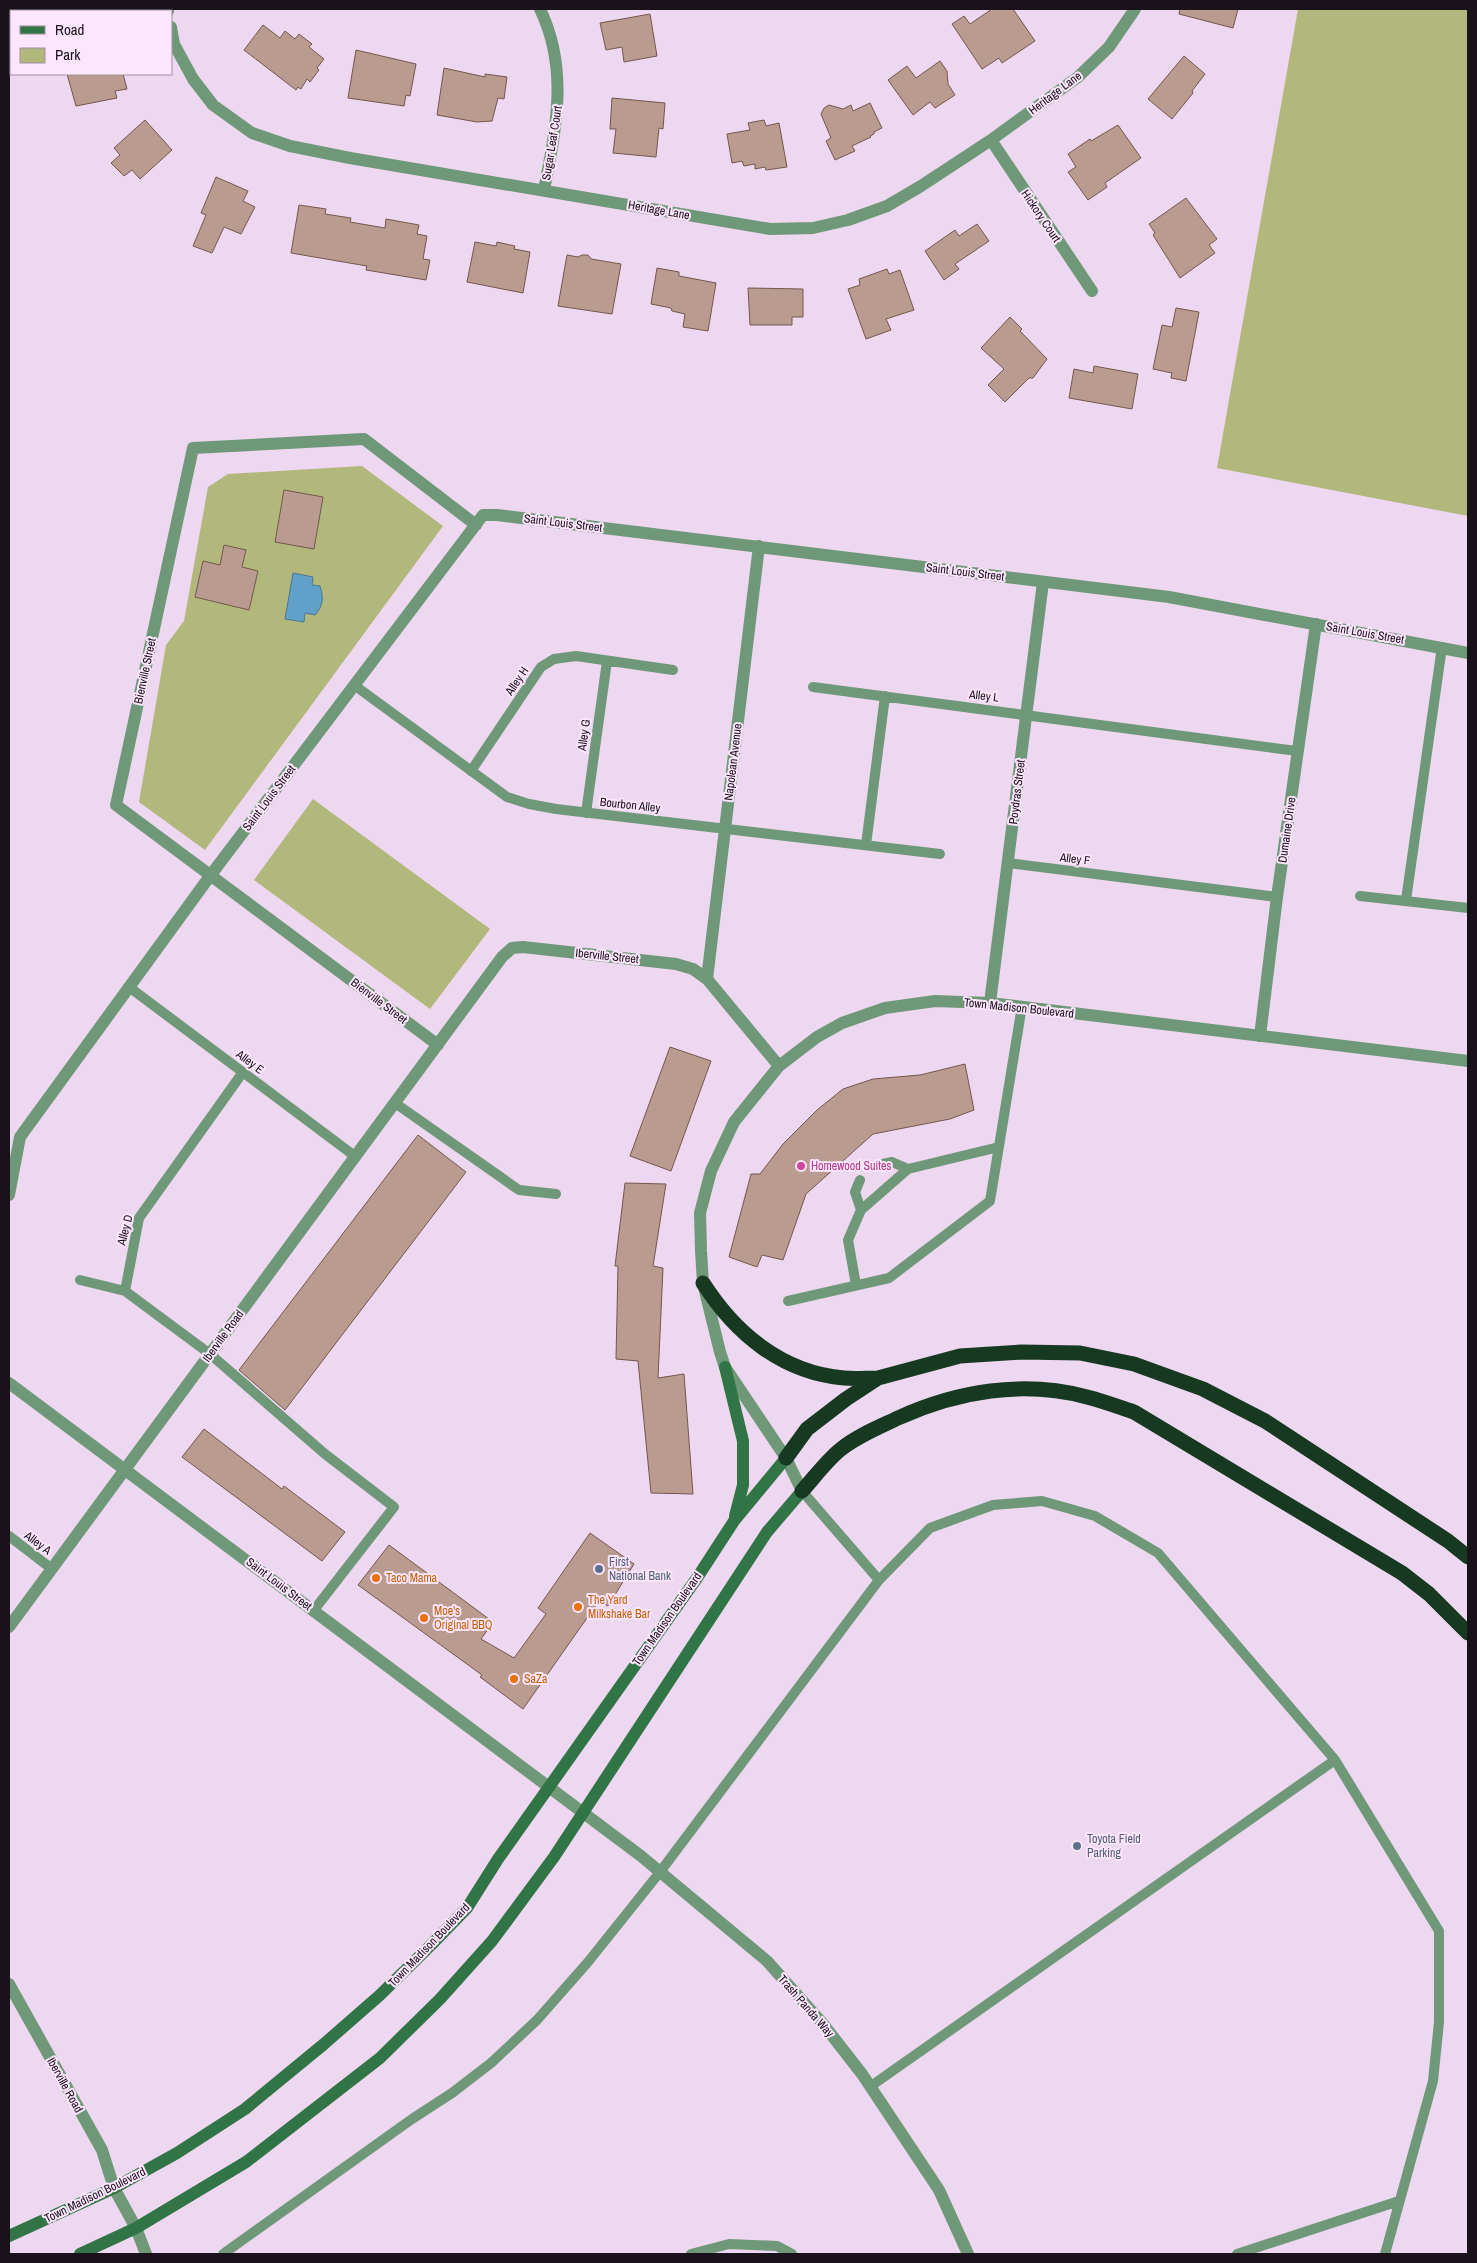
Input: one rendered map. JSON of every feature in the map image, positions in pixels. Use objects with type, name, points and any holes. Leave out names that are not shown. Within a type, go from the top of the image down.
[{"type":"highway","points":[[703,1283],[717,1305],[738,1327],[776,1358],[814,1372],[843,1378],[878,1378],[960,1356],[1022,1352],[1080,1353],[1134,1364],[1203,1389],[1265,1421],[1448,1541],[1468,1557]]},
{"type":"highway","points":[[786,1458],[807,1429],[846,1399],[878,1378]]},
{"type":"highway","points":[[802,1491],[841,1449],[877,1428],[920,1408],[970,1393],[1007,1389],[1042,1390],[1086,1397],[1134,1412],[1402,1573],[1429,1594],[1468,1633]]},
{"type":"main road","points":[[725,1367],[743,1441],[743,1485],[734,1521]]},
{"type":"main road","name":"Town Madison Boulevard","points":[[9,2236],[114,2188],[177,2153],[245,2109],[380,1995],[467,1908],[549,1786],[697,1578],[734,1521],[786,1458]]},
{"type":"main road","points":[[80,2254],[136,2228],[246,2162],[380,2058],[440,1999],[492,1941],[554,1857],[582,1811],[767,1532],[802,1491]]},
{"type":"street","name":"Sugar Leaf Court","points":[[540,9],[546,20],[556,60],[559,104],[544,190]]},
{"type":"street","name":"Heritage Lane","points":[[172,33],[174,44],[192,79],[213,105],[252,133],[290,146],[770,230],[813,228],[848,220],[887,206],[991,140],[1078,77],[1109,47],[1135,9]]},
{"type":"street","name":"Hickory Court","points":[[991,140],[1092,291]]},
{"type":"street","name":"Bienville Street","points":[[438,1045],[116,805],[194,448],[364,439],[476,525]]},
{"type":"street","name":"Saint Louis Street","points":[[9,1195],[20,1137],[210,876],[483,515],[497,515],[759,546],[1169,597],[1468,653]]},
{"type":"street","name":"Napolean Avenue","points":[[707,979],[759,546]]},
{"type":"street","name":"Poydras Street","points":[[990,1003],[1043,582]]},
{"type":"street","name":"Dumaine Drive","points":[[1260,1036],[1277,898],[1316,624]]},
{"type":"street","name":"Iberville Street","points":[[438,1045],[502,957],[512,948],[523,947],[676,964],[693,969],[707,979],[779,1066]]},
{"type":"street","name":"Town Madison Boulevard","points":[[802,1491],[786,1458],[725,1367],[703,1283],[700,1213],[712,1171],[734,1122],[779,1066],[817,1037],[842,1024],[885,1008],[935,1001],[990,1003],[1468,1062]]},
{"type":"street","name":"Iberville Road","points":[[9,1627],[438,1045]]},
{"type":"street","name":"Saint Louis Street","points":[[9,1383],[582,1811]]},
{"type":"street","name":"Trash Panda Way","points":[[582,1811],[660,1872],[767,1961],[823,2024],[871,2086],[939,2190],[968,2254]]},
{"type":"street","name":"Iberville Road","points":[[9,1984],[102,2150],[114,2188],[136,2228],[146,2254]]},
{"type":"lane","points":[[1406,900],[1442,647]]},
{"type":"lane","name":"Alley H","points":[[471,771],[541,667],[554,659],[576,656],[673,670]]},
{"type":"lane","name":"Alley G","points":[[586,813],[608,661]]},
{"type":"lane","name":"Bourbon Alley","points":[[354,685],[507,797],[529,804],[586,813],[940,854]]},
{"type":"lane","name":"Alley L","points":[[812,687],[1152,730],[1297,751]]},
{"type":"lane","points":[[866,845],[885,696]]},
{"type":"lane","name":"Alley F","points":[[1008,863],[1277,898]]},
{"type":"lane","points":[[1360,896],[1468,908]]},
{"type":"lane","name":"Alley E","points":[[129,987],[356,1157]]},
{"type":"lane","points":[[788,1301],[890,1278],[990,1201],[1022,1006]]},
{"type":"lane","name":"Alley D","points":[[125,1291],[139,1218],[243,1072]]},
{"type":"lane","points":[[396,1103],[519,1190],[556,1194]]},
{"type":"lane","points":[[856,1285],[848,1240],[861,1210],[908,1169],[999,1147]]},
{"type":"lane","points":[[878,1165],[892,1162],[908,1169]]},
{"type":"lane","points":[[860,1180],[856,1192],[861,1210]]},
{"type":"lane","points":[[80,1280],[125,1291],[210,1354],[325,1454],[394,1507],[314,1610]]},
{"type":"lane","points":[[802,1491],[879,1580]]},
{"type":"lane","points":[[223,2254],[412,2118],[452,2093],[491,2062],[537,2020],[588,1962],[660,1872],[879,1580],[930,1528],[993,1505],[1042,1501],[1095,1516],[1158,1553],[1336,1760],[1439,1931],[1439,2022],[1433,2081],[1385,2254]]},
{"type":"lane","name":"Alley A","points":[[9,1536],[52,1569]]},
{"type":"lane","points":[[871,2086],[1336,1760]]},
{"type":"lane","points":[[1237,2254],[1399,2201]]},
{"type":"lane","points":[[691,2254],[729,2244],[777,2246],[792,2254]]},
{"type":"green space","points":[[1298,9],[1468,9],[1468,516],[1217,468]]},
{"type":"green space","points":[[362,466],[443,526],[205,850],[139,802],[166,645],[184,621],[208,487],[228,474]]},
{"type":"green space","points":[[313,799],[490,929],[430,1009],[254,880]]},
{"type":"water","points":[[293,573],[313,577],[312,585],[320,586],[321,590],[322,602],[320,608],[315,615],[305,613],[304,622],[285,619]]},
{"type":"building","points":[[992,9],[1013,9],[1035,41],[1002,63],[999,58],[982,69],[952,24],[964,16],[970,24]]},
{"type":"building","points":[[1180,9],[1238,9],[1233,28],[1179,14]]},
{"type":"building","points":[[650,14],[657,56],[624,62],[622,47],[606,50],[600,23]]},
{"type":"building","points":[[263,25],[280,38],[285,31],[295,39],[299,34],[312,44],[309,47],[324,59],[310,82],[307,79],[301,89],[298,87],[296,90],[244,50]]},
{"type":"building","points":[[356,50],[416,64],[410,96],[406,95],[404,106],[348,98]]},
{"type":"building","points":[[1184,56],[1205,74],[1192,91],[1193,93],[1172,119],[1148,99]]},
{"type":"building","points":[[940,61],[947,71],[948,84],[955,95],[935,108],[930,102],[913,115],[888,80],[907,66],[916,78]]},
{"type":"building","points":[[444,68],[485,77],[485,74],[507,77],[504,99],[498,98],[492,121],[477,122],[437,115]]},
{"type":"building","points":[[67,75],[123,75],[127,89],[115,91],[117,98],[76,106]]},
{"type":"building","points":[[612,98],[665,103],[663,129],[659,128],[656,157],[613,153],[616,129],[610,129]]},
{"type":"building","points":[[870,103],[882,128],[874,132],[871,137],[852,146],[855,151],[835,160],[826,141],[831,138],[821,114],[824,108],[829,105],[843,109],[851,105],[853,111]]},
{"type":"building","points":[[145,120],[172,150],[140,179],[132,170],[124,176],[111,163],[120,155],[114,148]]},
{"type":"building","points":[[764,120],[766,126],[779,123],[787,167],[766,170],[765,167],[755,169],[755,164],[744,166],[742,161],[732,163],[727,134],[750,130],[748,123]]},
{"type":"building","points":[[1118,125],[1141,158],[1105,183],[1107,187],[1088,200],[1068,172],[1076,167],[1068,154],[1090,139],[1091,141]]},
{"type":"building","points":[[216,177],[248,191],[243,201],[255,207],[241,234],[224,227],[212,253],[193,246],[206,215],[201,213]]},
{"type":"building","points":[[1186,198],[1217,239],[1209,245],[1215,253],[1180,278],[1153,235],[1155,233],[1149,224]]},
{"type":"building","points":[[299,205],[326,209],[325,214],[351,218],[350,222],[385,228],[386,219],[419,225],[417,234],[427,236],[423,259],[430,260],[426,280],[366,270],[367,266],[291,253]]},
{"type":"building","points":[[977,224],[989,241],[955,264],[959,269],[944,280],[925,251],[955,230],[959,236]]},
{"type":"building","points":[[475,242],[496,246],[497,242],[515,246],[514,249],[530,252],[523,293],[467,282]]},
{"type":"building","points":[[567,255],[578,257],[588,255],[591,259],[621,264],[612,314],[558,306]]},
{"type":"building","points":[[657,268],[679,272],[679,276],[716,283],[708,331],[683,327],[685,314],[672,311],[671,308],[651,304]]},
{"type":"building","points":[[887,269],[889,274],[900,270],[914,310],[886,319],[891,330],[866,339],[848,289],[860,285],[859,279]]},
{"type":"building","points":[[748,288],[803,289],[803,317],[792,317],[792,325],[750,325]]},
{"type":"building","points":[[1176,308],[1199,312],[1186,381],[1171,378],[1172,373],[1153,369],[1162,325],[1172,327]]},
{"type":"building","points":[[1010,317],[1022,329],[1020,331],[1047,359],[1033,378],[1029,378],[1005,402],[988,385],[1004,369],[981,348]]},
{"type":"building","points":[[1094,366],[1138,374],[1132,409],[1069,398],[1074,369],[1093,373]]},
{"type":"building","points":[[284,490],[323,497],[314,549],[275,542]]},
{"type":"building","points":[[224,545],[246,550],[242,567],[258,571],[249,610],[195,597],[203,561],[220,565]]},
{"type":"building","points":[[670,1047],[711,1061],[671,1171],[630,1156]]},
{"type":"building","name":"Homewood Suites","points":[[965,1064],[974,1110],[950,1119],[873,1134],[806,1194],[783,1260],[762,1255],[757,1267],[729,1257],[751,1174],[760,1174],[783,1144],[817,1110],[843,1089],[873,1079],[920,1075]]},
{"type":"building","points":[[418,1135],[466,1172],[285,1410],[239,1370]]},
{"type":"building","points":[[625,1183],[666,1184],[653,1266],[663,1268],[658,1378],[684,1374],[693,1494],[651,1493],[638,1361],[616,1359],[618,1266],[615,1266]]},
{"type":"building","points":[[204,1429],[282,1489],[284,1486],[345,1532],[322,1561],[182,1457]]},
{"type":"building","points":[[590,1533],[634,1564],[608,1606],[599,1601],[523,1709],[480,1677],[482,1675],[358,1585],[389,1545],[493,1622],[481,1639],[514,1658],[546,1614],[538,1608]]},
{"type":"place","name":"Homewood Suites","points":[[801,1166]]},
{"type":"place","name":"First National Bank","points":[[599,1569]]},
{"type":"place","name":"Taco Mama","points":[[376,1578]]},
{"type":"place","name":"The Yard Milkshake Bar","points":[[578,1607]]},
{"type":"place","name":"Moe's Original BBQ","points":[[424,1618]]},
{"type":"place","name":"SaZa","points":[[514,1679]]},
{"type":"place","name":"Toyota Field Parking","points":[[1077,1846]]}]
